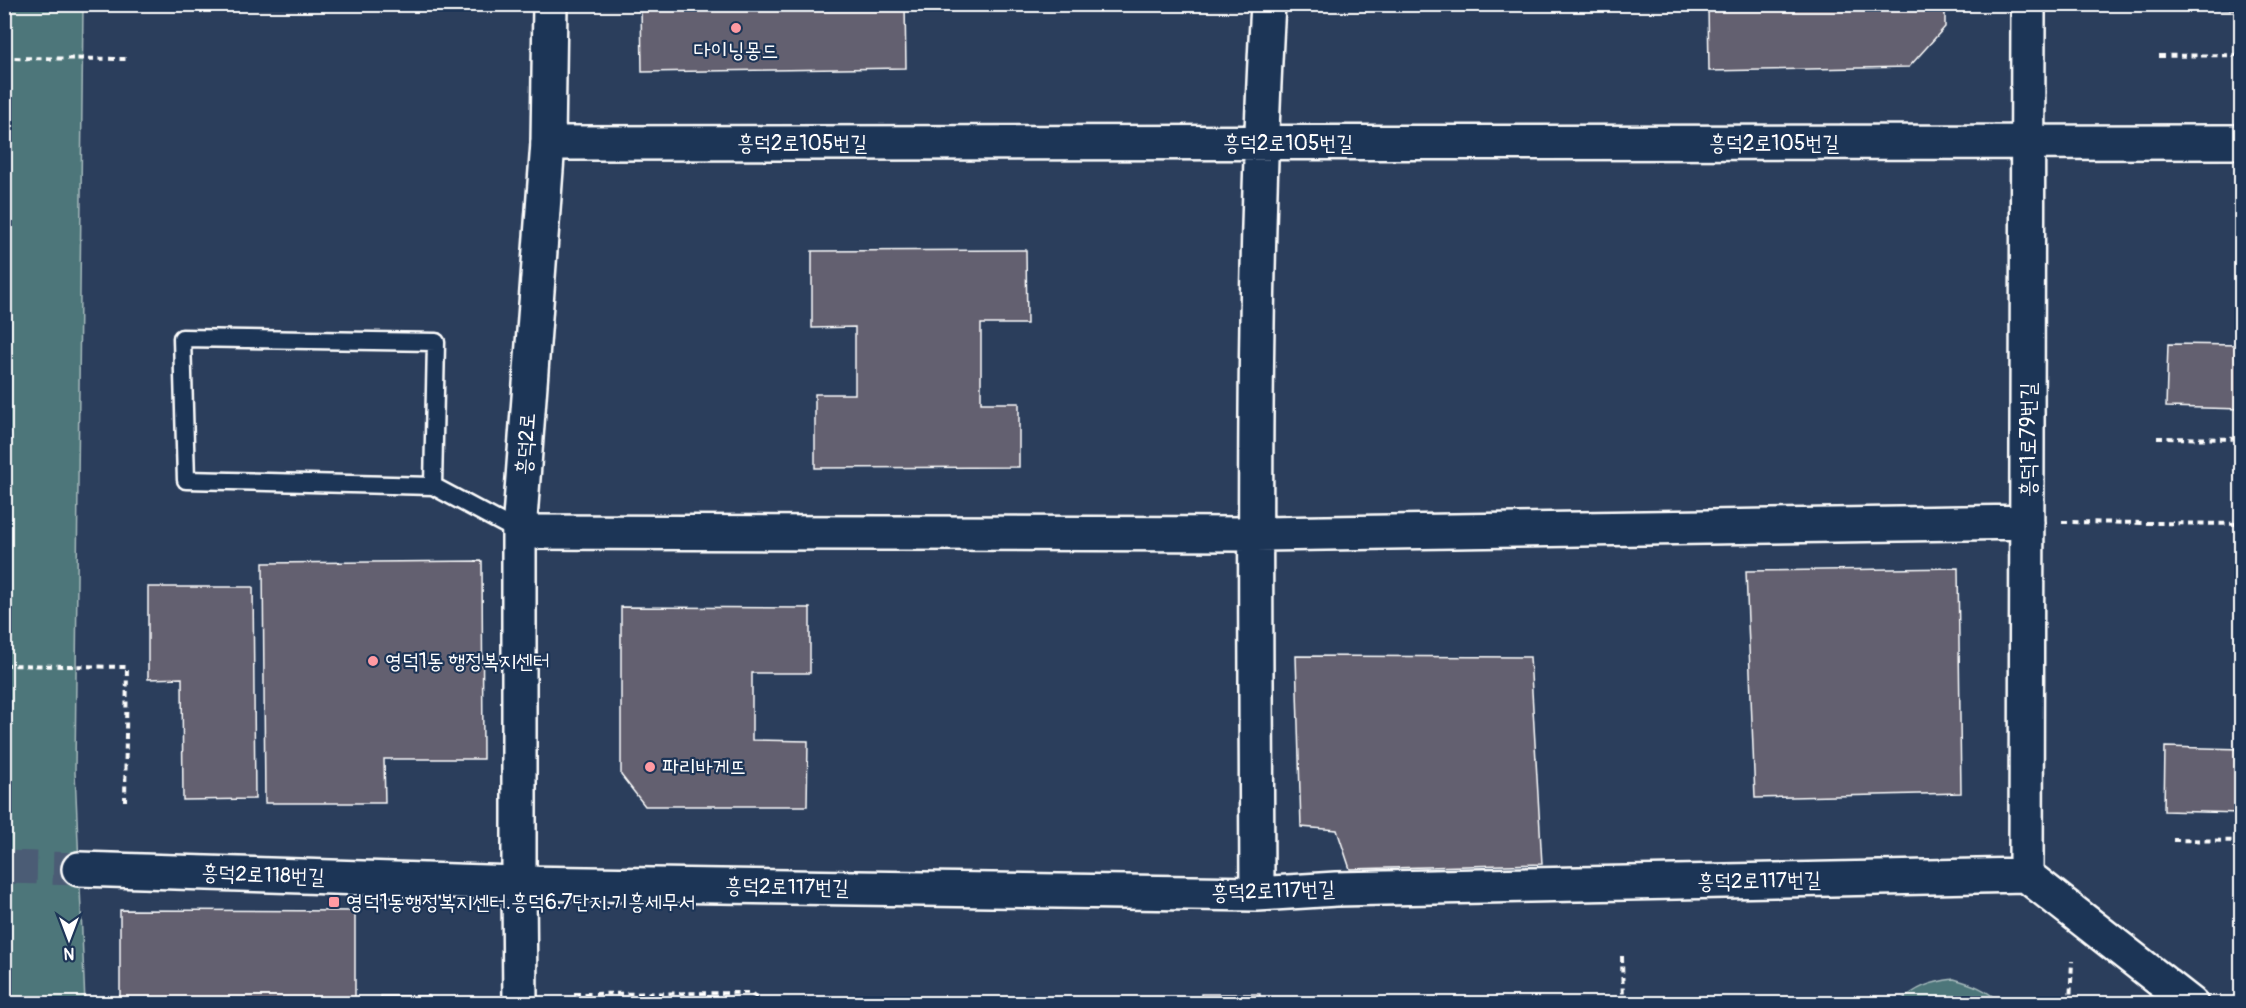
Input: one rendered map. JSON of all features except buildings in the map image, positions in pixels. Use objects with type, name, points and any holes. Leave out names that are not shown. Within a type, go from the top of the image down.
[{"type":"street","name":"흥덕2로","points":[[520,1004],[519,532],[548,143],[550,4]]},
{"type":"street","points":[[1257,894],[1256,534],[1260,143],[1268,4]]},
{"type":"street","name":"흥덕1로79번길","points":[[2026,875],[2028,4]]},
{"type":"street","name":"흥덕2로105번길","points":[[548,143],[2241,142]]},
{"type":"street","points":[[519,532],[1256,534],[2027,522]]},
{"type":"street","name":"흥덕2로118번길","points":[[79,869],[519,883]]},
{"type":"street","points":[[2026,875],[2191,1004]]},
{"type":"street","name":"흥덕2로117번길","points":[[519,883],[1257,894],[1348,889],[2026,875]]},
{"type":"lane","points":[[433,486],[436,342],[182,338],[186,480],[433,486],[519,532]]},
{"type":"path","points":[[2159,56],[2241,55]]},
{"type":"path","points":[[4,58],[130,60]]},
{"type":"path","points":[[2157,438],[2241,439]]},
{"type":"path","points":[[2027,522],[2241,524]]},
{"type":"path","points":[[4,665],[127,667],[125,801]]},
{"type":"path","points":[[2173,840],[2241,841]]},
{"type":"path","points":[[1622,957],[1623,1004]]},
{"type":"path","points":[[2070,1004],[2072,962]]},
{"type":"path","points":[[574,994],[750,993],[768,1004]]},
{"type":"green space","points":[[5,5],[83,5],[75,772],[85,1003],[5,1004]]},
{"type":"green space","points":[[1954,979],[1973,985],[1995,998],[1999,1003],[1898,1003],[1924,986]]},
{"type":"tunnel","points":[[4,867],[79,869]]},
{"type":"place","name":"다이닝몽드","points":[[736,28]]},
{"type":"place","name":"영덕1동 행정복지센터","points":[[373,661]]},
{"type":"place","name":"파리바게뜨","points":[[650,767]]},
{"type":"place","name":"영덕1동행정복지센터.흥덕6.7단지.기흥세무서","points":[[334,902]]}]
